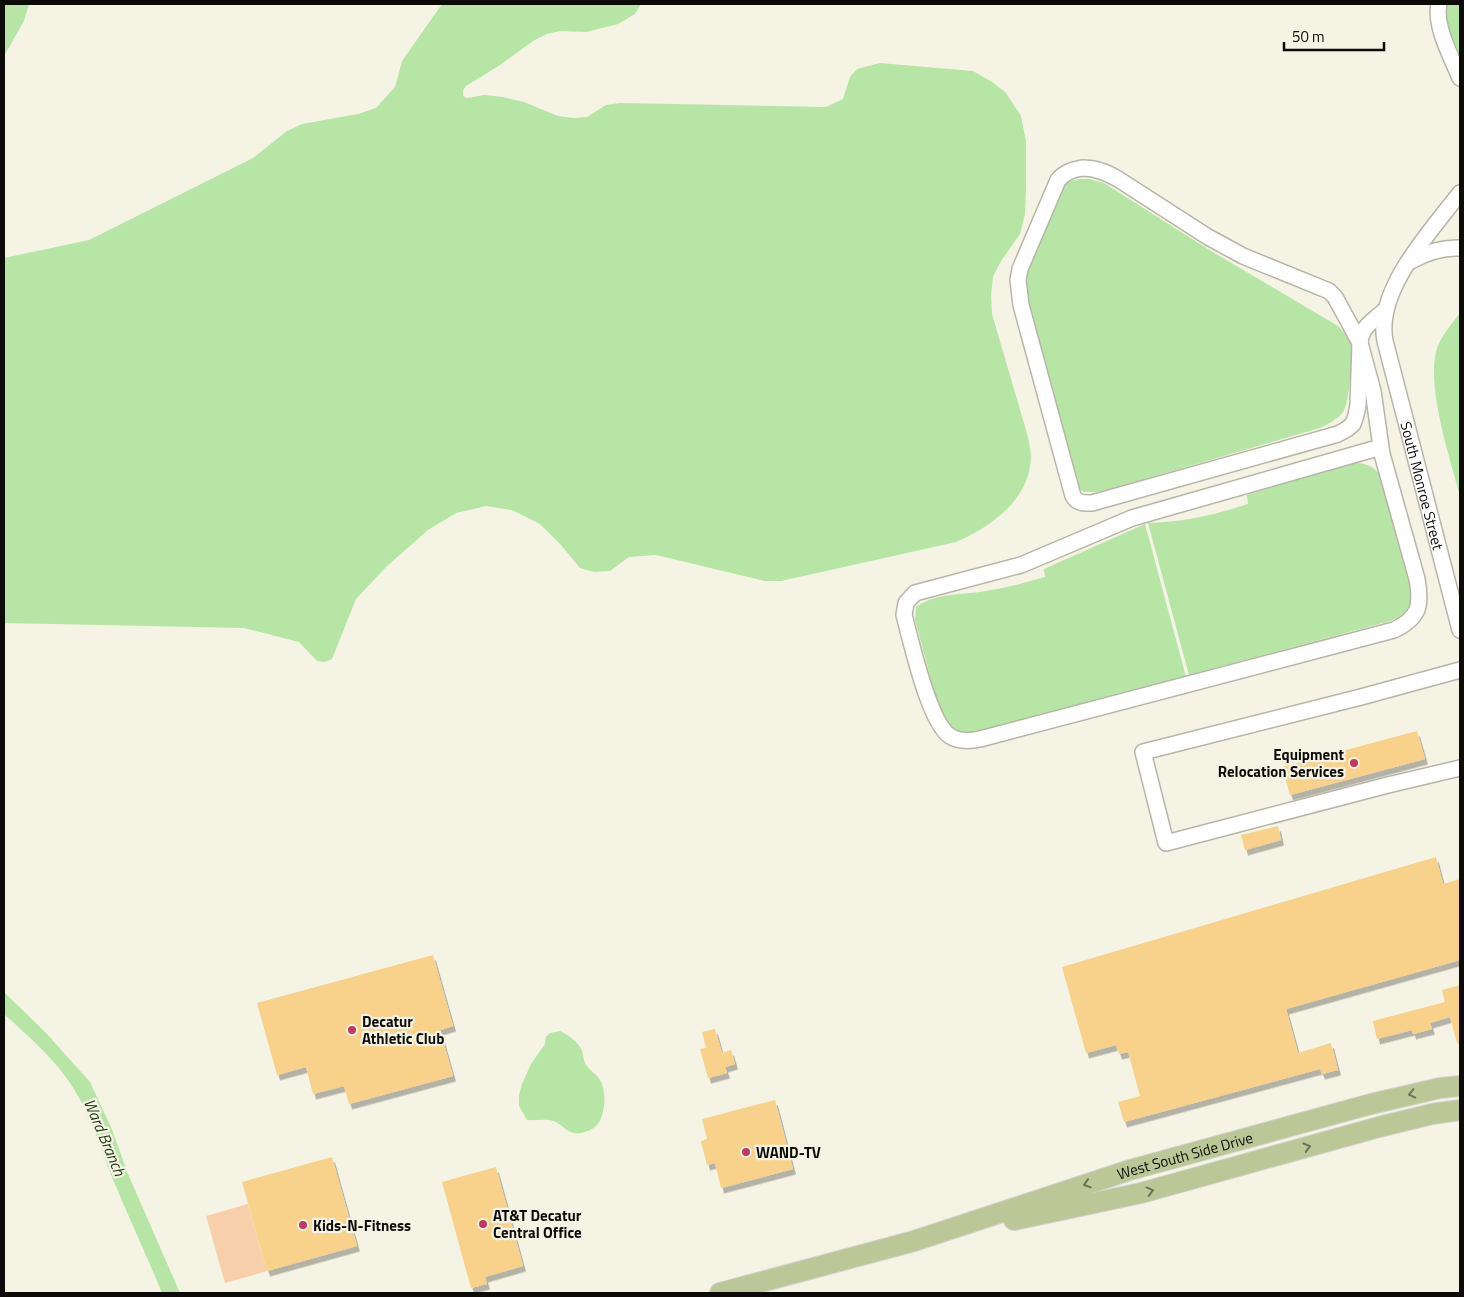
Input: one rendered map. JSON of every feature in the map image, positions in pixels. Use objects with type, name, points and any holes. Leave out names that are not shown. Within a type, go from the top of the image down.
[{"type":"main road","name":"West South Side Drive","points":[[914,1241],[1130,1170],[1371,1104],[1440,1088],[1460,1086]]},
{"type":"main road","name":"West South Side Drive","points":[[720,1293],[914,1241],[1141,1193],[1379,1127],[1432,1114],[1460,1110]]},
{"type":"street","points":[[1439,4],[1437,10],[1440,27],[1460,78]]},
{"type":"street","points":[[1381,446],[1132,518],[1021,565],[915,593],[906,603],[904,615],[928,699],[938,724],[951,737],[969,741],[980,739],[1394,630],[1411,620],[1419,604],[1420,593],[1381,446],[1373,391],[1360,343],[1336,297],[1330,291],[1243,256],[1208,238],[1106,172],[1093,168],[1072,170],[1063,174],[1058,180],[1020,269],[1018,280],[1021,305],[1073,496],[1080,502],[1092,503],[1338,434],[1353,424],[1358,405],[1360,343],[1360,336],[1363,329],[1386,309],[1396,283],[1407,263],[1460,193]]},
{"type":"street","points":[[1407,263],[1423,254],[1436,250],[1449,247],[1460,248]]},
{"type":"street","name":"South Monroe Street","points":[[1386,309],[1383,326],[1385,341],[1460,630]]},
{"type":"street","points":[[1460,670],[1143,752],[1166,843],[1460,768]]},
{"type":"shaded area","points":[[248,1204],[267,1271],[225,1283],[206,1216]]},
{"type":"water","points":[[4,4],[29,4],[24,21],[4,56]]},
{"type":"water","points":[[442,4],[641,4],[635,14],[618,24],[586,32],[560,31],[547,34],[533,41],[500,65],[466,86],[463,90],[463,96],[467,98],[484,95],[503,97],[524,102],[558,116],[587,117],[606,105],[620,103],[826,107],[843,99],[850,77],[857,69],[880,63],[973,71],[1006,93],[1021,116],[1026,141],[1025,214],[1020,234],[1001,261],[993,277],[991,295],[992,314],[1031,452],[1029,472],[1024,486],[1016,498],[995,520],[956,542],[781,581],[765,581],[656,555],[629,557],[610,571],[594,572],[580,568],[540,524],[512,510],[486,506],[456,513],[428,530],[386,567],[356,599],[332,659],[325,662],[317,661],[299,642],[244,628],[4,623],[4,258],[89,240],[253,158],[287,131],[302,124],[358,114],[376,108],[395,87],[402,61]]},
{"type":"water","points":[[1448,4],[1460,4],[1460,55],[1445,22],[1444,9]]},
{"type":"water","points":[[1090,179],[1104,183],[1211,251],[1338,326],[1349,338],[1351,345],[1349,390],[1341,415],[1320,428],[1100,492],[1084,492],[1078,487],[1073,478],[1026,291],[1026,279],[1063,186],[1070,181]]},
{"type":"water","points":[[1460,313],[1460,496],[1441,424],[1437,404],[1434,367],[1436,352],[1440,342]]},
{"type":"water","points":[[1358,463],[1373,468],[1383,480],[1403,546],[1411,584],[1409,609],[1401,616],[1390,621],[1189,675],[1148,523],[1199,517],[1248,504],[1247,495],[1346,464]]},
{"type":"water","points":[[1145,524],[1186,677],[975,734],[952,728],[939,709],[915,620],[916,607],[924,602],[943,596],[983,592],[1045,577],[1044,569]]},
{"type":"water","name":"Ward Branch","points":[[4,992],[46,1033],[90,1082],[111,1127],[128,1174],[180,1293],[162,1293],[79,1097],[57,1066],[4,1014]]},
{"type":"water","points":[[560,1031],[576,1042],[582,1051],[588,1068],[599,1078],[604,1091],[603,1111],[599,1123],[592,1129],[581,1133],[573,1133],[551,1120],[527,1120],[519,1106],[522,1084],[531,1064],[545,1044],[546,1037],[550,1033]]},
{"type":"building","name":"Equipment Relocation Services","points":[[1417,731],[1425,759],[1290,795],[1282,767]]},
{"type":"building","points":[[1278,826],[1281,840],[1245,850],[1241,835]]},
{"type":"building","points":[[1436,857],[1443,884],[1460,879],[1460,960],[1286,1009],[1298,1053],[1331,1043],[1338,1070],[1322,1074],[1320,1069],[1124,1122],[1118,1102],[1140,1096],[1128,1052],[1119,1054],[1116,1045],[1086,1053],[1062,967]]},
{"type":"building","name":"Decatur Athletic Club","points":[[433,955],[453,1026],[440,1030],[453,1076],[349,1104],[344,1086],[313,1094],[306,1067],[277,1075],[257,1003]]},
{"type":"building","points":[[1460,985],[1460,1043],[1457,1043],[1450,1017],[1430,1023],[1432,1029],[1413,1034],[1412,1030],[1377,1039],[1373,1021],[1445,1002],[1442,990]]},
{"type":"building","points":[[715,1029],[722,1053],[731,1050],[735,1064],[725,1067],[727,1073],[708,1078],[700,1049],[706,1048],[702,1032]]},
{"type":"building","name":"WAND-TV","points":[[775,1100],[793,1169],[721,1188],[715,1163],[707,1165],[701,1141],[707,1139],[702,1119]]},
{"type":"building","name":"Kids-N-Fitness","points":[[332,1157],[357,1246],[267,1271],[242,1182]]},
{"type":"building","name":"AT&T Decatur Central Office","points":[[496,1167],[523,1266],[485,1277],[487,1284],[471,1288],[442,1182]]},
{"type":"place","name":"Equipment Relocation Services","points":[[1354,763]]},
{"type":"place","name":"Decatur Athletic Club","points":[[352,1030]]},
{"type":"place","name":"WAND-TV","points":[[746,1152]]},
{"type":"place","name":"AT&T Decatur Central Office","points":[[483,1224]]},
{"type":"place","name":"Kids-N-Fitness","points":[[303,1225]]}]
